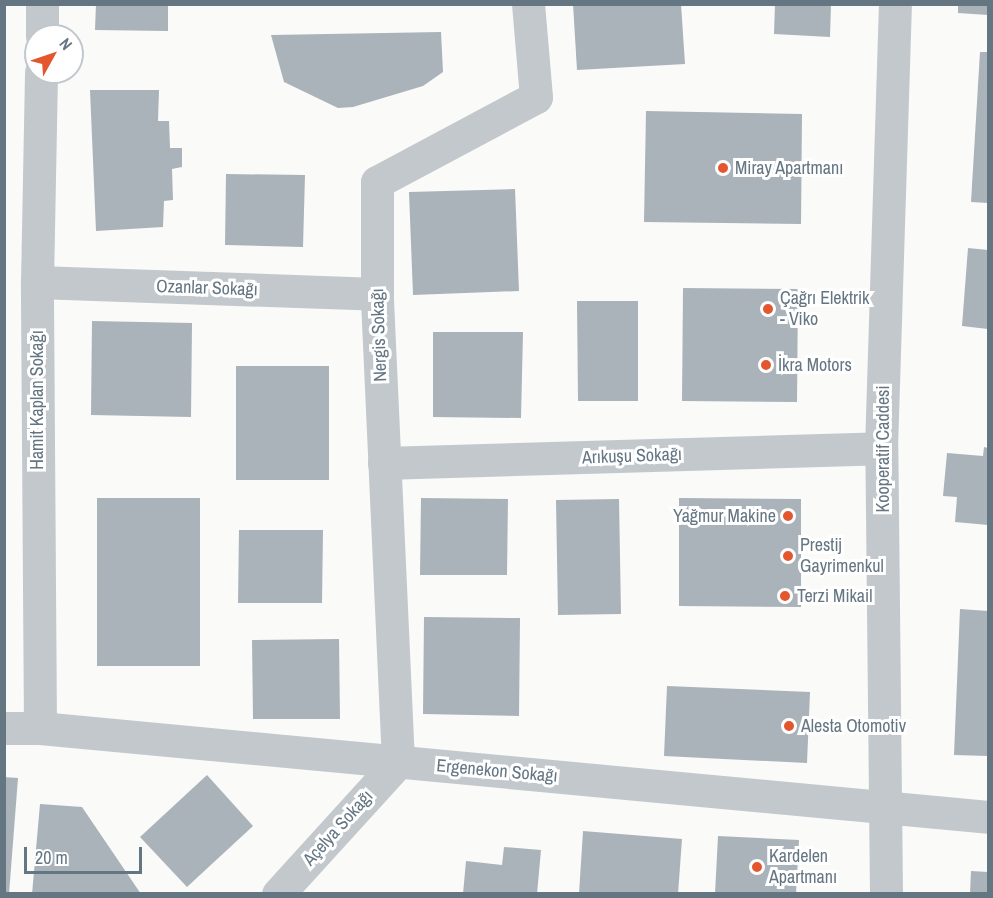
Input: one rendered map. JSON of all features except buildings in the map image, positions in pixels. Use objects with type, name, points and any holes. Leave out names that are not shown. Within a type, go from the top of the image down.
[{"type":"street","points":[[42,4],[42,24]]},
{"type":"street","name":"Nergis Sokağı","points":[[398,762],[377,294],[377,182],[536,98],[528,4]]},
{"type":"street","name":"Kooperatif Caddesi","points":[[886,894],[881,448],[895,4]]},
{"type":"street","name":"Hamit Kaplan Sokağı","points":[[40,728],[37,282],[41,84]]},
{"type":"street","name":"Ozanlar Sokağı","points":[[37,282],[377,294]]},
{"type":"street","name":"Arıkuşu Sokağı","points":[[384,463],[881,448]]},
{"type":"street","name":"Ergenekon Sokağı","points":[[4,728],[40,728],[988,817]]},
{"type":"street","name":"Açelya Sokağı","points":[[278,894],[398,762]]},
{"type":"place","name":"Miray Apartmanı","points":[[723,168]]},
{"type":"place","name":"Çağrı Elektrik - Viko","points":[[768,309]]},
{"type":"place","name":"İkra Motors","points":[[766,365]]},
{"type":"place","name":"Yağmur Makine","points":[[788,516]]},
{"type":"place","name":"Prestij Gayrimenkul","points":[[788,556]]},
{"type":"place","name":"Terzi Mikail","points":[[785,596]]},
{"type":"place","name":"Alesta Otomotiv","points":[[789,726]]},
{"type":"place","name":"Kardelen Apartmanı","points":[[757,867]]}]
